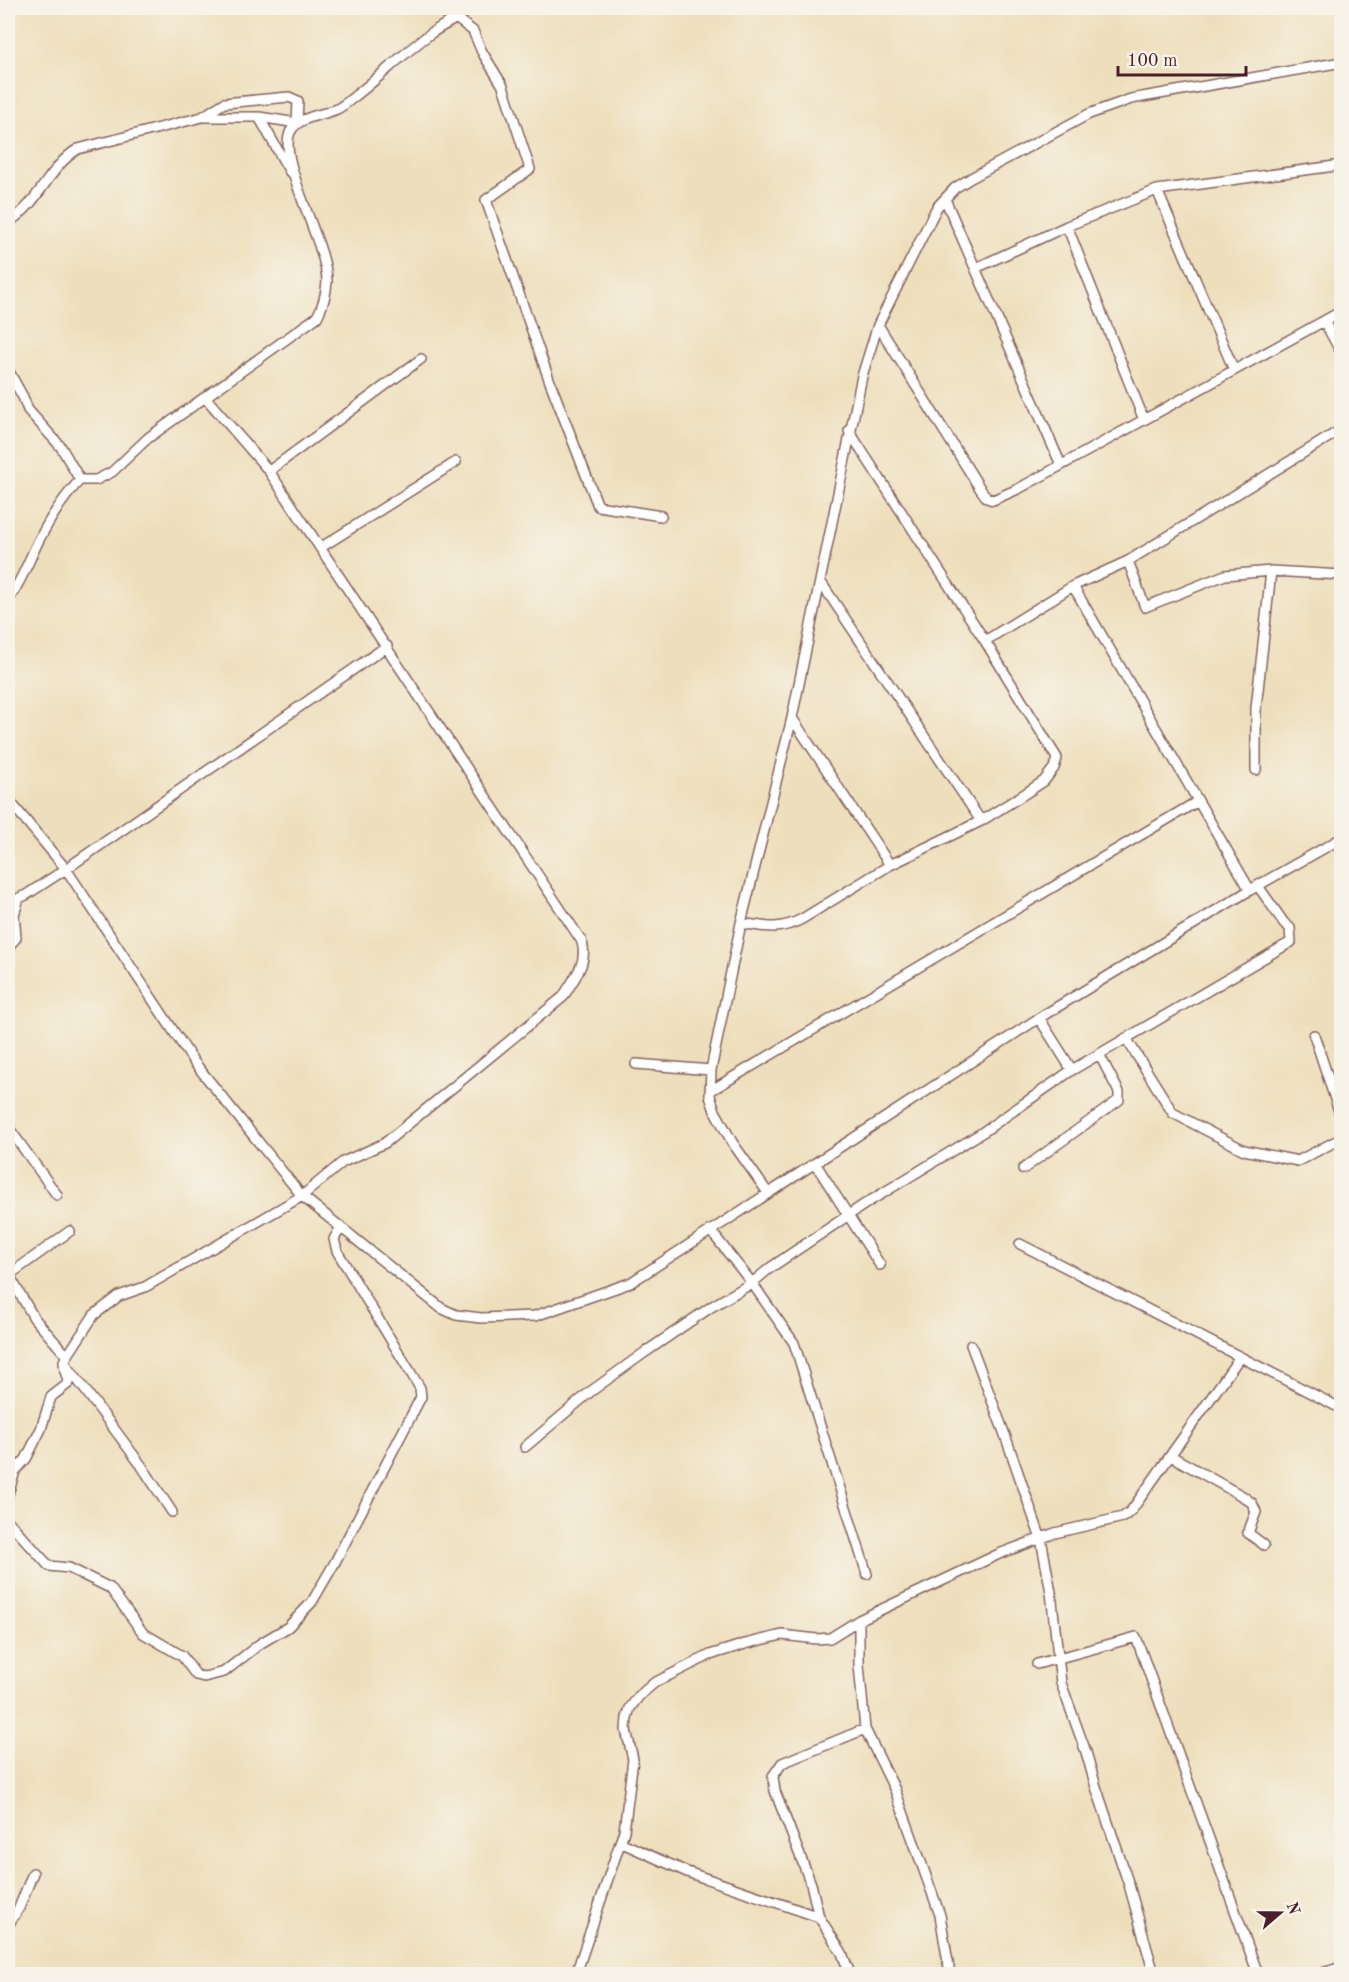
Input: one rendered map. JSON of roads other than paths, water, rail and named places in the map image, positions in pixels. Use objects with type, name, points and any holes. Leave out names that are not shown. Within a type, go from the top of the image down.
[{"type":"street","points":[[8,222],[20,216],[67,156],[78,149],[202,117],[258,117],[297,123],[341,107],[429,35],[472,8]]},
{"type":"street","points":[[457,19],[472,31],[503,86],[530,169],[486,200],[550,382],[597,506],[661,516]]},
{"type":"street","points":[[768,1193],[721,1124],[710,1092],[711,1070],[741,924],[792,718],[862,376],[878,325],[937,207],[956,188],[971,178],[1089,114],[1131,99],[1341,65]]},
{"type":"street","points":[[80,480],[96,480],[112,472],[148,438],[312,322],[323,306],[327,281],[325,266],[318,240],[296,182],[287,141],[290,131],[297,123],[298,101],[289,97],[224,104],[202,117]]},
{"type":"street","points":[[258,117],[296,182]]},
{"type":"street","points":[[975,268],[1067,226],[1157,190],[1341,165]]},
{"type":"street","points":[[1157,190],[1234,370]]},
{"type":"street","points":[[945,199],[1061,465]]},
{"type":"street","points":[[1067,226],[1144,420]]},
{"type":"street","points":[[878,325],[987,498],[993,500],[1341,311]]},
{"type":"street","points":[[1324,321],[1341,354]]},
{"type":"street","points":[[269,471],[421,359]]},
{"type":"street","points":[[8,370],[28,410],[62,447],[80,480]]},
{"type":"street","points":[[8,1494],[15,1471],[26,1459],[41,1429],[51,1396],[69,1383],[64,1371],[65,1359],[94,1315],[119,1296],[145,1287],[302,1196],[343,1161],[385,1143],[563,997],[580,969],[584,956],[585,949],[581,940],[269,471],[205,397]]},
{"type":"street","points":[[985,640],[1073,586],[1128,561],[1341,429]]},
{"type":"street","points":[[741,924],[776,928],[788,926],[890,865],[981,821],[1044,781],[1054,768],[1057,758],[985,640],[849,431]]},
{"type":"street","points":[[320,548],[456,462]]},
{"type":"street","points":[[8,600],[56,510],[80,480]]},
{"type":"street","points":[[1128,561],[1145,607],[1225,575],[1271,571],[1341,575]]},
{"type":"street","points":[[1256,770],[1256,708],[1271,571]]},
{"type":"street","points":[[820,581],[981,821]]},
{"type":"street","points":[[525,1447],[590,1392],[644,1353],[711,1307],[752,1283],[770,1268],[849,1215],[983,1132],[1072,1070],[1291,942],[1290,928],[1254,888],[1197,801],[1073,586]]},
{"type":"street","points":[[8,947],[16,938],[14,915],[19,898],[66,869],[387,646]]},
{"type":"street","points":[[792,718],[890,865]]},
{"type":"street","points":[[8,799],[66,869],[194,1062],[302,1196],[441,1308],[456,1315],[481,1318],[535,1316],[630,1283],[1039,1018],[1341,838]]},
{"type":"street","points":[[710,1092],[1197,801]]},
{"type":"street","points":[[1039,1018],[1072,1070]]},
{"type":"street","points":[[1314,1035],[1341,1120]]},
{"type":"street","points":[[1126,1038],[1173,1113],[1244,1150],[1298,1161],[1341,1138]]},
{"type":"street","points":[[1023,1169],[1119,1100],[1119,1092],[1099,1054]]},
{"type":"street","points":[[636,1064],[711,1070]]},
{"type":"street","points":[[8,1127],[57,1195]]},
{"type":"street","points":[[815,1163],[880,1265]]},
{"type":"street","points":[[8,1521],[49,1566],[69,1568],[110,1588],[143,1633],[182,1656],[200,1677],[209,1677],[224,1672],[261,1642],[288,1627],[312,1602],[334,1564],[421,1394],[420,1388],[337,1251],[334,1239],[341,1227]]},
{"type":"street","points":[[710,1230],[752,1283],[794,1343],[867,1574]]},
{"type":"street","points":[[70,1231],[9,1275],[34,1318],[141,1465],[172,1512]]},
{"type":"street","points":[[1020,1244],[1341,1409]]},
{"type":"street","points":[[971,1345],[1041,1539],[1052,1592],[1061,1683],[1129,1884],[1154,1974]]},
{"type":"street","points":[[576,1974],[624,1831],[633,1759],[626,1730],[627,1718],[630,1708],[639,1696],[654,1683],[710,1655],[782,1635],[830,1638],[859,1620],[999,1554],[1041,1539],[1123,1517],[1131,1510],[1171,1456],[1240,1357]]},
{"type":"street","points":[[1171,1456],[1252,1503],[1256,1512],[1248,1533],[1264,1545]]},
{"type":"street","points":[[859,1620],[859,1665],[865,1729],[895,1790],[940,1915],[950,1974]]},
{"type":"street","points":[[1037,1664],[1136,1637],[1258,1974]]},
{"type":"street","points":[[850,1974],[842,1953],[819,1917],[811,1884],[775,1791],[773,1776],[782,1762],[865,1729]]},
{"type":"street","points":[[620,1842],[687,1872],[819,1917]]},
{"type":"street","points":[[8,1925],[19,1908],[33,1873]]},
{"type":"street","points":[[1319,1974],[1341,1967]]}]
